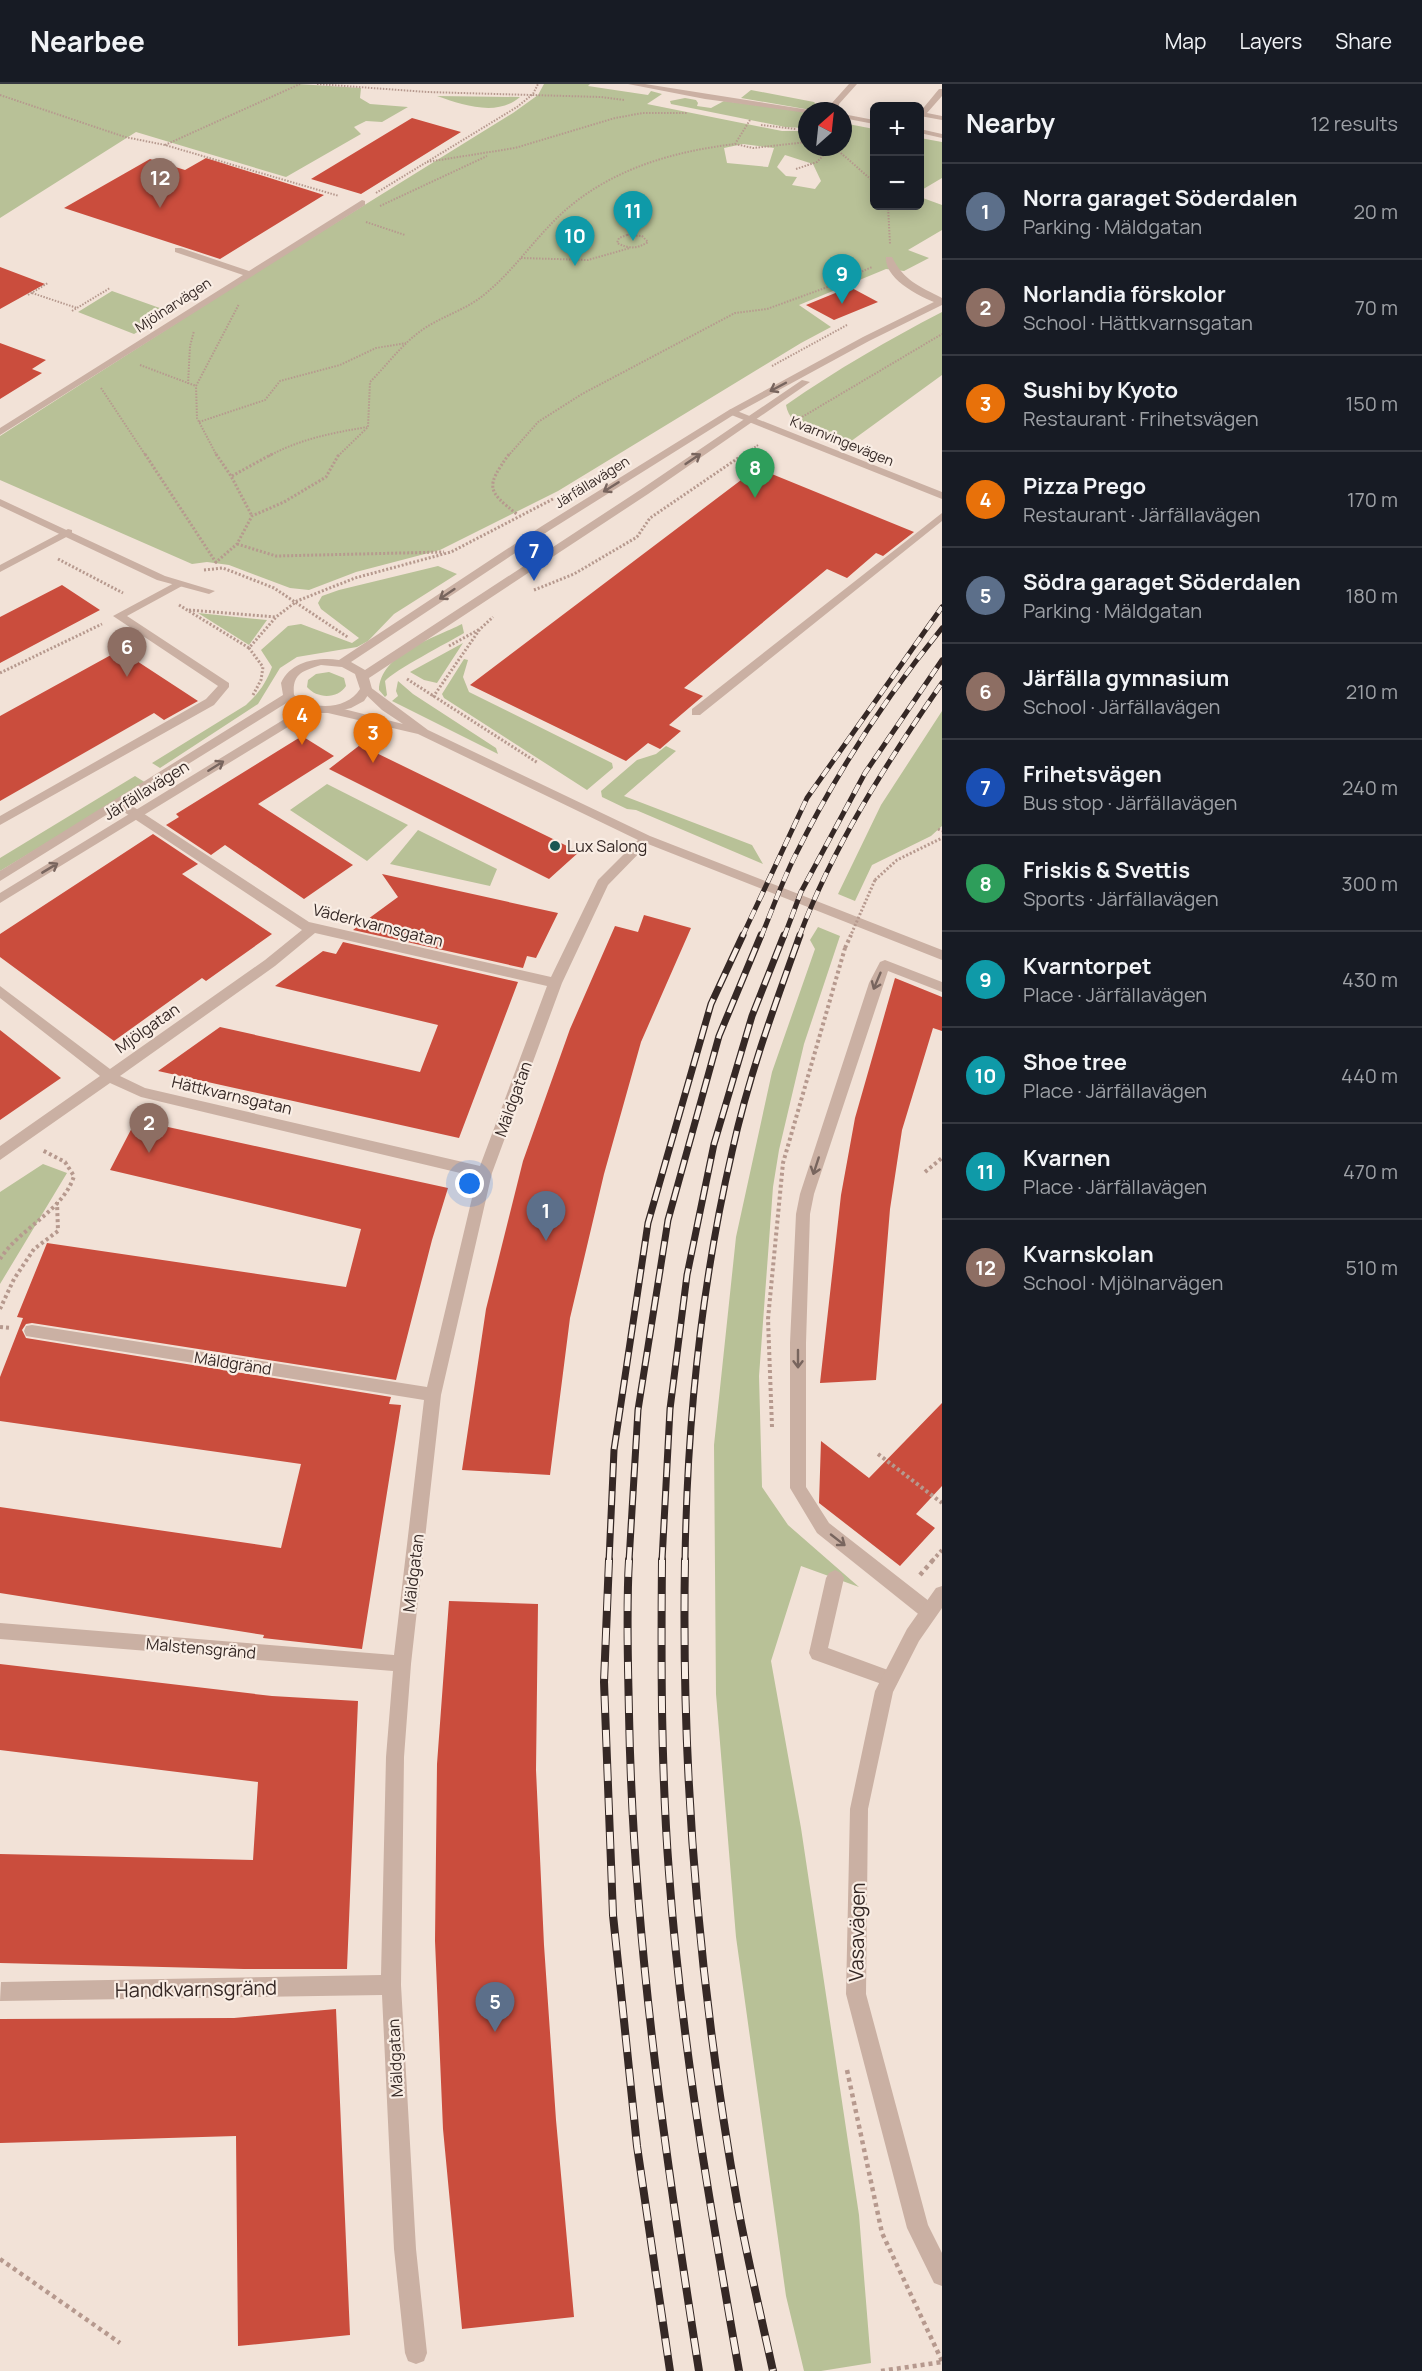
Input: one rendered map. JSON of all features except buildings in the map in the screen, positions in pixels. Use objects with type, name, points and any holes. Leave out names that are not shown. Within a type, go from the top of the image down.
[{"type":"street","points":[[632,84],[705,98],[798,109]]},
{"type":"street","points":[[837,102],[853,84]]},
{"type":"street","points":[[942,91],[922,114],[942,118]]},
{"type":"street","points":[[852,118],[870,121]]},
{"type":"street","points":[[924,132],[942,136]]},
{"type":"street","name":"Mjölnarvägen","points":[[0,432],[362,202]]},
{"type":"street","points":[[178,250],[247,276]]},
{"type":"street","points":[[889,259],[891,267],[898,276],[942,302]]},
{"type":"street","name":"Järfällavägen","points":[[342,663],[546,528],[732,412],[866,339],[942,302]]},
{"type":"street","name":"Järfällavägen","points":[[365,682],[751,420],[866,339]]},
{"type":"street","name":"Kvarnvingevägen","points":[[732,412],[942,496]]},
{"type":"street","points":[[0,501],[178,584],[209,591]]},
{"type":"street","points":[[696,712],[942,516]]},
{"type":"street","points":[[0,569],[68,532]]},
{"type":"street","points":[[0,821],[210,702],[225,685],[119,616],[178,584]]},
{"type":"street","points":[[424,733],[332,710],[311,710],[297,704],[289,696],[287,682],[298,670],[321,662],[342,663],[355,668],[386,707],[424,733],[646,839],[942,955]]},
{"type":"street","points":[[332,710],[354,703],[362,696],[365,682]]},
{"type":"street","name":"Järfällavägen","points":[[0,877],[289,696]]},
{"type":"street","name":"Järfällavägen","points":[[0,899],[292,719],[311,710]]},
{"type":"street","name":"Väderkvarnsgatan","points":[[119,803],[312,928],[555,983]]},
{"type":"street","name":"Mäldgatan","points":[[416,2353],[405,2249],[391,1985],[395,1757],[402,1664],[433,1395],[485,1173],[555,983],[603,883],[646,839]]},
{"type":"street","name":"Mjölgatan","points":[[0,1154],[270,963],[312,928]]},
{"type":"street","points":[[927,1611],[823,1528],[798,1488],[798,1343],[803,1214],[807,1194],[876,983],[885,965],[942,987]]},
{"type":"street","name":"Hättkvarnsgatan","points":[[0,991],[110,1077],[141,1092],[485,1173]]},
{"type":"street","name":"Mäldgränd","points":[[32,1331],[433,1395]]},
{"type":"street","points":[[835,1578],[818,1653],[890,1679]]},
{"type":"street","name":"Vasavägen","points":[[942,1594],[927,1611],[884,1691],[859,1809],[856,1994],[918,2228],[942,2275]]},
{"type":"street","name":"Malstensgränd","points":[[0,1631],[402,1664]]},
{"type":"street","name":"Handkvarnsgränd","points":[[1,1992],[391,1985]]},
{"type":"path","points":[[165,145],[300,84]]},
{"type":"path","points":[[316,84],[427,92],[624,99]]},
{"type":"path","points":[[0,95],[125,137],[165,145],[362,202],[517,107],[533,94],[538,84]]},
{"type":"path","points":[[735,144],[763,103]]},
{"type":"path","points":[[424,162],[515,148],[615,118],[643,113],[690,112],[679,109]]},
{"type":"path","points":[[760,124],[798,129]]},
{"type":"path","points":[[215,564],[237,544],[252,516],[284,502],[326,477],[339,454],[368,427],[370,382],[421,331],[484,295],[578,199],[648,163],[696,149],[735,144],[753,148],[798,143]]},
{"type":"path","points":[[795,169],[817,162],[823,156]]},
{"type":"path","points":[[843,156],[870,179]]},
{"type":"path","points":[[519,515],[499,500],[493,490],[492,479],[509,454],[537,422],[600,384],[735,313],[767,309],[825,288],[889,259],[891,251],[888,210]]},
{"type":"path","points":[[347,212],[387,231],[405,235]]},
{"type":"path","points":[[520,258],[588,260],[630,248],[642,247],[648,242],[632,234],[618,238],[619,245],[630,248]]},
{"type":"path","points":[[247,276],[243,295],[196,386],[199,422],[252,516]]},
{"type":"path","points":[[28,295],[48,283]]},
{"type":"path","points":[[72,311],[110,288]]},
{"type":"path","points":[[32,293],[77,308]]},
{"type":"path","points":[[188,384],[192,334],[210,299]]},
{"type":"path","points":[[766,370],[853,322]]},
{"type":"path","points":[[534,590],[574,574],[637,537],[650,518],[779,431],[872,373],[942,334]]},
{"type":"path","points":[[199,422],[265,400],[280,381],[340,365],[376,348],[406,343]]},
{"type":"path","points":[[120,357],[196,386]]},
{"type":"path","points":[[92,375],[215,564],[274,588],[297,601],[353,641]]},
{"type":"path","points":[[231,476],[289,445],[321,435],[368,427]]},
{"type":"path","points":[[730,434],[758,446]]},
{"type":"path","points":[[297,601],[355,578],[451,552],[557,497]]},
{"type":"path","points":[[237,544],[276,556],[451,552]]},
{"type":"path","points":[[38,549],[142,603]]},
{"type":"path","points":[[201,570],[223,568]]},
{"type":"path","points":[[188,610],[276,617]]},
{"type":"path","points":[[433,697],[480,629],[497,614]]},
{"type":"path","points":[[0,673],[119,616]]},
{"type":"path","points":[[407,679],[541,765]]},
{"type":"path","points":[[842,963],[845,948],[882,869],[942,838]]},
{"type":"path","points":[[855,909],[866,914]]},
{"type":"path","points":[[0,1259],[9,1245],[69,1192],[74,1176],[65,1162],[41,1150]]},
{"type":"path","points":[[926,1172],[942,1158]]},
{"type":"path","points":[[0,1309],[14,1279],[34,1249],[58,1231],[57,1202]]},
{"type":"path","points":[[878,1454],[942,1503]]},
{"type":"path","points":[[0,2259],[120,2343]]},
{"type":"path","points":[[880,2371],[942,2362]]},
{"type":"green space","points":[[0,84],[298,84],[361,88],[360,98],[370,104],[408,107],[382,122],[366,121],[354,127],[361,134],[286,177],[136,132],[0,218]]},
{"type":"green space","points":[[544,84],[590,84],[588,86],[648,95],[651,91],[662,94],[647,104],[782,131],[798,131],[798,156],[852,156],[852,125],[870,128],[870,210],[924,210],[924,198],[942,205],[942,230],[908,250],[929,258],[904,271],[886,269],[799,305],[831,327],[558,491],[440,550],[356,572],[309,590],[290,588],[229,565],[207,562],[192,564],[0,480],[0,436],[258,271],[513,113],[538,95]],"holes":[[[743,144],[774,148],[768,167],[727,163],[724,148]],[[785,155],[813,164],[821,181],[815,189],[792,185],[797,177],[786,176],[777,167]]]},
{"type":"green space","points":[[751,90],[814,102],[798,102],[798,108],[741,98]]},
{"type":"green space","points":[[437,96],[520,97],[501,107],[490,108],[469,106]]},
{"type":"green space","points":[[685,98],[696,100],[697,106],[711,108],[724,101],[798,111],[798,128],[671,104],[670,101]]},
{"type":"green space","points":[[924,139],[942,142],[942,178],[924,189]]},
{"type":"green space","points":[[112,291],[171,312],[134,334],[78,312]]},
{"type":"green space","points":[[942,312],[942,375],[843,447],[808,432],[789,414],[786,405],[805,392],[862,356]]},
{"type":"green space","points":[[438,566],[457,574],[394,614],[368,641],[357,647],[297,657],[280,668],[258,704],[160,768],[152,763],[251,701],[265,683],[272,667],[261,650],[288,626],[301,624],[352,643],[359,638],[321,609],[318,603],[322,596]]},
{"type":"green space","points":[[198,613],[267,620],[249,645]]},
{"type":"green space","points":[[462,624],[464,633],[390,676],[385,681],[387,695],[385,697],[379,690],[388,666],[410,649]]},
{"type":"green space","points":[[463,643],[437,683],[424,680],[410,672]]},
{"type":"green space","points":[[464,659],[468,660],[463,677],[469,692],[612,763],[613,768],[587,790],[444,698],[442,694]]},
{"type":"green space","points":[[329,672],[344,678],[346,686],[338,693],[327,696],[316,694],[307,687],[308,680],[316,674]]},
{"type":"green space","points":[[398,681],[413,694],[496,748],[498,754],[392,701],[398,696],[396,691]]},
{"type":"green space","points":[[942,711],[942,826],[931,836],[872,865],[855,901],[838,894],[881,805]]},
{"type":"green space","points":[[666,746],[676,751],[624,796],[752,845],[763,864],[602,797],[601,791],[637,760],[656,754]]},
{"type":"green space","points":[[135,776],[146,783],[0,871],[0,858]]},
{"type":"green space","points":[[327,784],[408,825],[367,861],[290,810]]},
{"type":"green space","points":[[418,830],[497,869],[490,886],[390,864]]},
{"type":"green space","points":[[818,927],[840,936],[804,1044],[779,1150],[773,1187],[759,1376],[762,1487],[788,1525],[859,1587],[801,1566],[771,1661],[801,1828],[859,2215],[871,2363],[821,2371],[804,2371],[786,2296],[736,1937],[716,1694],[714,1445],[736,1237],[772,1072],[815,949],[810,940]]},
{"type":"green space","points":[[43,1164],[67,1173],[0,1284],[0,1192]]},
{"type":"railway","points":[[742,937],[807,798],[942,607]]},
{"type":"railway","points":[[761,937],[790,866],[827,796],[881,710],[942,628]]},
{"type":"railway","points":[[784,937],[801,892],[865,773],[942,660]]},
{"type":"railway","points":[[799,937],[845,837],[901,743],[942,683]]},
{"type":"railway","points":[[609,1561],[614,1450],[648,1223],[711,1004],[743,935]]},
{"type":"railway","points":[[629,1561],[638,1410],[668,1220],[719,1036],[761,935]]},
{"type":"railway","points":[[662,1561],[670,1409],[687,1275],[714,1144],[752,1016],[784,935]]},
{"type":"railway","points":[[685,1561],[689,1458],[698,1355],[721,1202],[738,1124],[771,1016],[800,935]]},
{"type":"railway","points":[[609,1560],[604,1682],[613,1915],[637,2146],[670,2371]]},
{"type":"railway","points":[[629,1560],[628,1637],[632,1797],[644,1962],[663,2126],[699,2371]]},
{"type":"railway","points":[[662,1561],[663,1755],[674,1936],[698,2123],[739,2371]]},
{"type":"railway","points":[[685,1561],[686,1722],[703,1966],[738,2207],[773,2371]]},
{"type":"place","name":"Kvarnskolan","points":[[160,208]]},
{"type":"place","name":"Kvarnen","points":[[633,241]]},
{"type":"place","name":"Shoe tree","points":[[575,266]]},
{"type":"place","name":"Kvarntorpet","points":[[842,304]]},
{"type":"place","name":"Friskis & Svettis","points":[[755,498]]},
{"type":"place","name":"Frihetsvägen","points":[[534,581]]},
{"type":"place","name":"Järfälla gymnasium","points":[[127,677]]},
{"type":"place","name":"Pizza Prego","points":[[302,745]]},
{"type":"place","name":"Sushi by Kyoto","points":[[373,763]]},
{"type":"place","name":"Lux Salong","points":[[555,846]]},
{"type":"place","name":"Norlandia förskolor","points":[[149,1153]]},
{"type":"place","name":"Norra garaget Söderdalen","points":[[546,1241]]},
{"type":"place","name":"Södra garaget Söderdalen","points":[[495,2032]]}]
